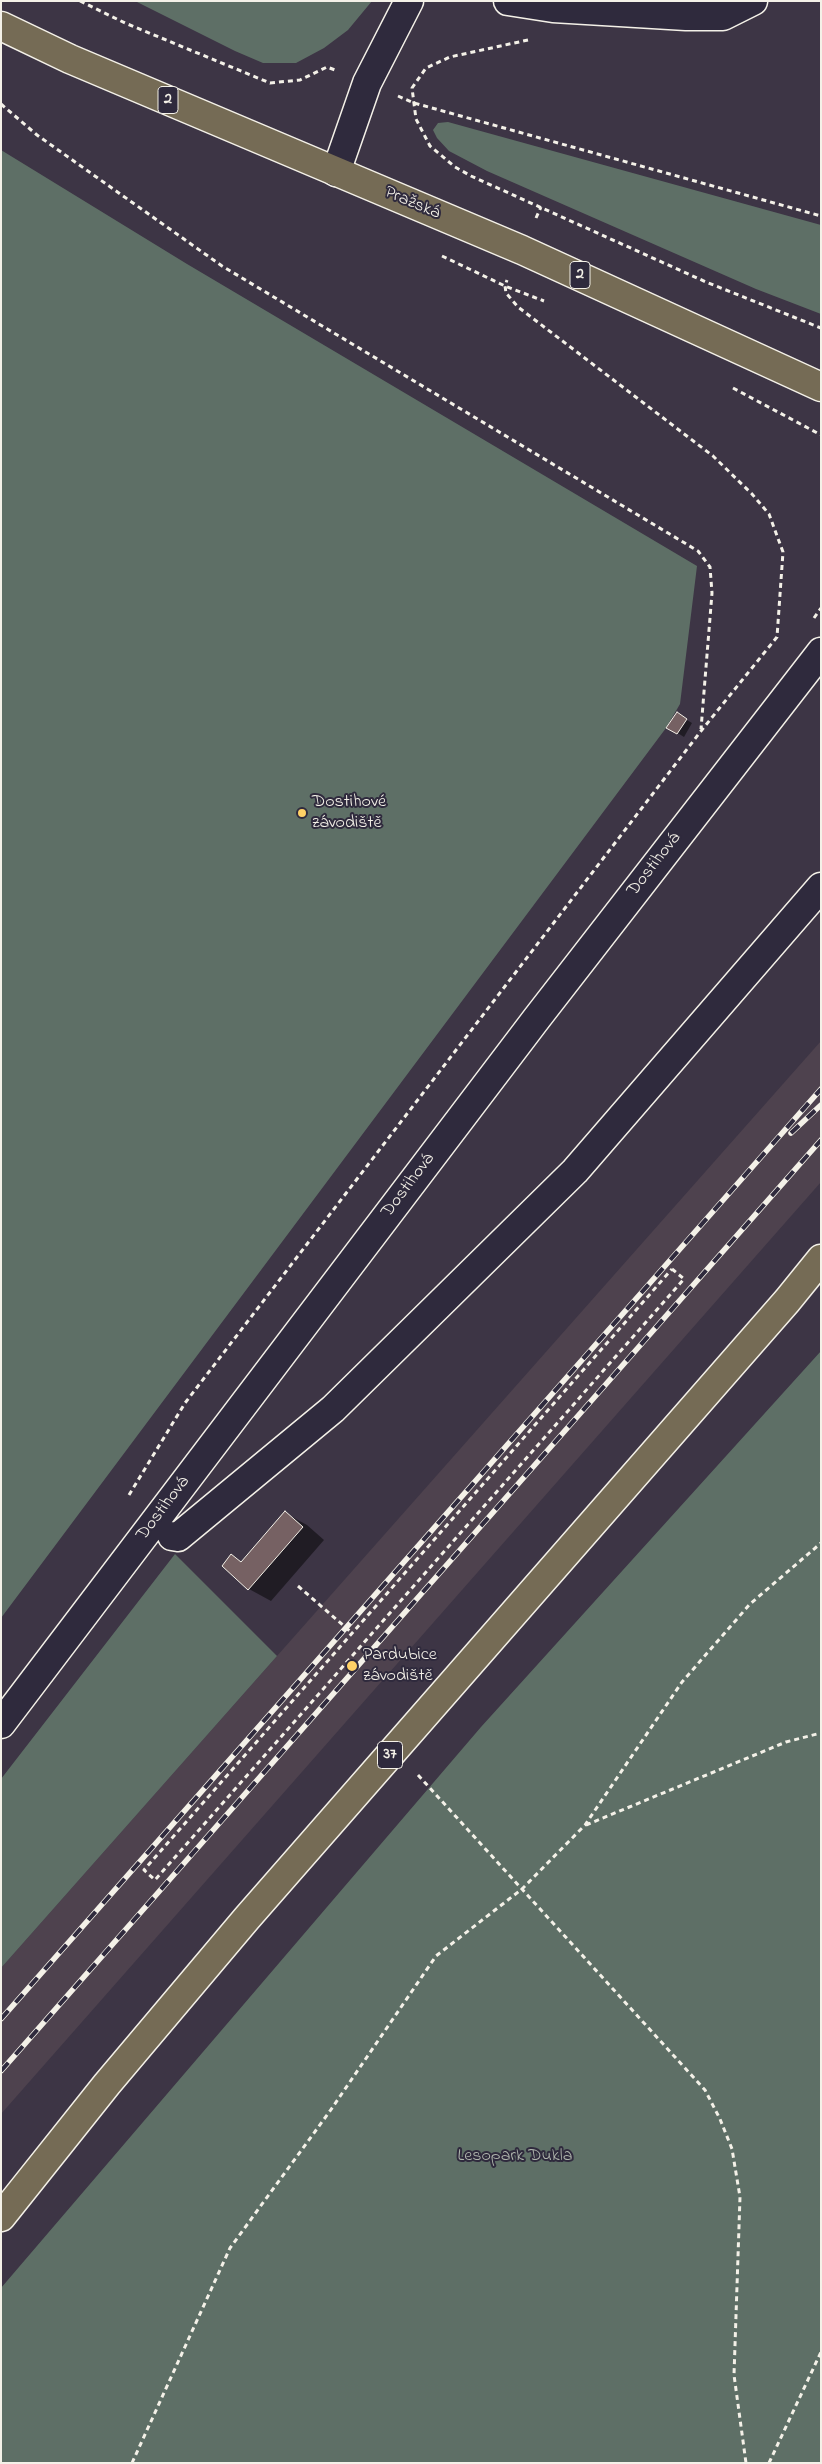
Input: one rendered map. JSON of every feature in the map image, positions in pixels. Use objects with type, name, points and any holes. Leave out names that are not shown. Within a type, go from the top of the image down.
[{"type":"main road","name":"Pražská","points":[[1,26],[80,63],[522,250],[821,387]]},
{"type":"main road","name":"37","points":[[1,2217],[107,2084],[247,1918],[787,1301],[821,1259]]},
{"type":"main road","name":"37","points":[[787,1301],[821,1268]]},
{"type":"street","points":[[336,172],[368,83],[409,1]]},
{"type":"street","points":[[508,1],[553,8],[722,16],[753,1]]},
{"type":"street","name":"Dostihová","points":[[1,1724],[537,1018],[821,652]]},
{"type":"street","points":[[172,1536],[178,1536],[333,1409],[568,1178],[682,1050],[821,887]]},
{"type":"path","points":[[80,1],[125,23],[270,83],[300,80],[311,76],[327,66],[414,103],[821,216]]},
{"type":"path","points":[[537,38],[450,57],[426,68],[412,88],[416,120],[430,146],[443,158],[471,176],[706,282],[821,328]]},
{"type":"path","points":[[1,104],[37,135],[222,266],[698,551],[710,567],[712,593],[701,731]]},
{"type":"path","points":[[128,1495],[185,1403],[701,731],[776,637],[783,552],[769,514],[752,494],[713,456],[510,299],[505,286],[541,207]]},
{"type":"path","points":[[672,1269],[684,1280],[155,1880],[144,1870],[352,1632],[672,1269]]},
{"type":"path","points":[[132,2463],[230,2248],[330,2111],[436,1956],[522,1889],[585,1825],[682,1682],[750,1604],[821,1544]]},
{"type":"path","points":[[298,1586],[352,1632]]},
{"type":"path","points":[[585,1825],[786,1742],[821,1733]]},
{"type":"path","points":[[418,1775],[705,2090],[732,2149],[740,2197],[734,2375],[746,2463]]},
{"type":"path","points":[[769,2463],[821,2352]]},
{"type":"shaded area","points":[[821,1041],[821,1182],[1,2114],[1,1968]]},
{"type":"green space","points":[[135,1],[372,1],[348,30],[324,48],[296,63],[263,63]]},
{"type":"green space","points":[[448,122],[821,225],[821,314],[756,289],[487,171],[449,151],[437,138],[433,130],[438,123]]},
{"type":"green space","name":"Dostihové závodiště","points":[[1,150],[187,264],[697,566],[680,704],[666,728],[1,1618]]},
{"type":"green space","name":"Lesopark Dukla","points":[[821,1351],[821,2463],[1,2463],[1,2288],[481,1727]]},
{"type":"green space","points":[[175,1554],[277,1656],[1,1968],[1,1779]]},
{"type":"building","points":[[677,712],[687,719],[677,734],[666,728]]},
{"type":"building","points":[[285,1511],[303,1527],[248,1590],[222,1566],[231,1554],[241,1562]]},
{"type":"railway","points":[[1,2019],[821,1089]]},
{"type":"railway","points":[[791,1133],[821,1105]]},
{"type":"railway","points":[[1,2071],[821,1140]]},
{"type":"place","name":"Dostihové závodiště","points":[[302,813]]},
{"type":"place","name":"Pardubice závodiště","points":[[352,1666]]}]
